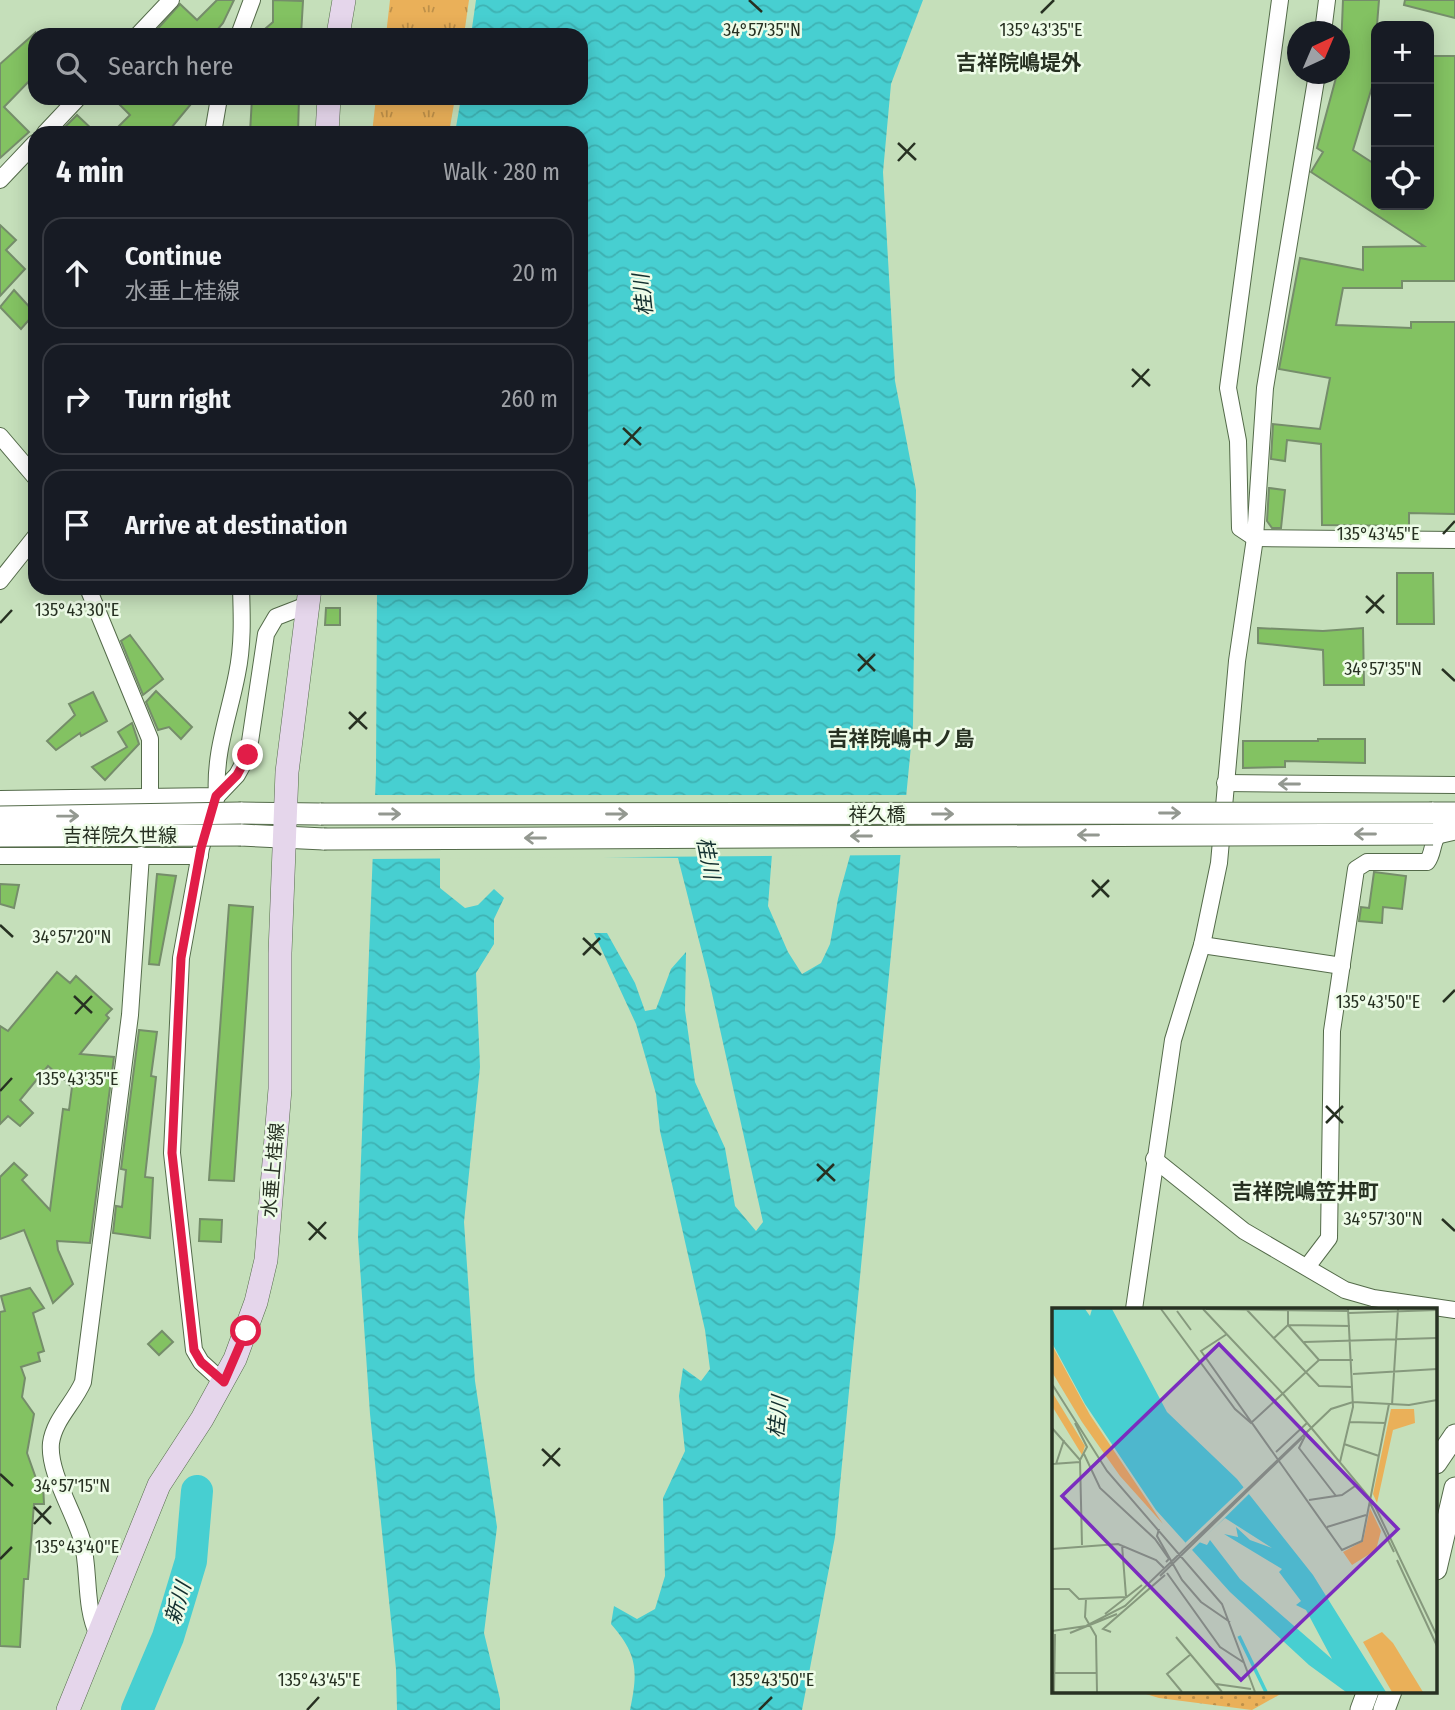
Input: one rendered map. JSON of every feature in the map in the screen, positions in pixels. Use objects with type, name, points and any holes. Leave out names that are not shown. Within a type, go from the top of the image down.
[{"type":"main road","points":[[339,28],[344,0]]},
{"type":"main road","points":[[327,126],[328,105]]},
{"type":"main road","name":"水垂上桂線","points":[[68,1710],[159,1485],[224,1382],[246,1331],[266,1260],[280,1089],[279,953],[285,814],[309,596]]},
{"type":"street","points":[[145,28],[171,0]]},
{"type":"street","points":[[241,28],[251,0]]},
{"type":"street","points":[[1280,0],[1228,388],[1238,441],[1240,528],[1255,538],[1455,540]]},
{"type":"street","points":[[1324,21],[1327,0]]},
{"type":"street","points":[[1134,1308],[1173,1040],[1202,945],[1219,863],[1237,661],[1255,538],[1265,388],[1315,84]]},
{"type":"street","points":[[52,126],[71,105]]},
{"type":"street","points":[[214,126],[218,105]]},
{"type":"street","points":[[0,180],[28,150]]},
{"type":"street","points":[[0,436],[28,469]]},
{"type":"street","points":[[0,581],[28,546]]},
{"type":"street","points":[[91,595],[150,739],[146,855],[130,1015],[83,1382],[76,1399],[55,1429],[50,1455],[82,1541],[92,1622],[98,1635]]},
{"type":"street","points":[[224,1382],[201,1362],[194,1350],[172,1153],[181,958],[200,856],[216,796],[215,766],[237,676],[243,632],[241,595]]},
{"type":"street","points":[[0,799],[216,796],[237,775],[248,755],[266,634],[276,617],[309,596]]},
{"type":"street","points":[[1226,783],[1455,785]]},
{"type":"street","points":[[1307,1267],[1329,1238],[1332,1031],[1356,869],[1367,862],[1427,862],[1432,856],[1433,841],[1440,827],[1455,813]]},
{"type":"street","name":"吉祥院久世線","points":[[0,817],[321,814]]},
{"type":"street","name":"祥久橋","points":[[321,814],[1440,827]]},
{"type":"street","name":"祥久橋","points":[[324,839],[1440,827]]},
{"type":"street","name":"吉祥院久世線","points":[[0,836],[241,835],[324,839]]},
{"type":"street","points":[[0,856],[200,856]]},
{"type":"street","points":[[1202,945],[1342,965]]},
{"type":"street","points":[[1154,1159],[1244,1231],[1345,1290],[1373,1298],[1455,1310]]},
{"type":"street","points":[[1438,1448],[1455,1435]]},
{"type":"street","points":[[1438,1460],[1455,1435]]},
{"type":"street","points":[[1438,1560],[1455,1488]]},
{"type":"street","points":[[1361,1710],[1368,1692]]},
{"type":"street","points":[[1384,1710],[1391,1692]]},
{"type":"green space","points":[[390,0],[469,0],[465,28],[387,28]]},
{"type":"green space","points":[[375,105],[454,105],[450,126],[373,126]]},
{"type":"green space","points":[[1139,1692],[1284,1692],[1252,1710],[1159,1698]]},
{"type":"water","name":"桂川","points":[[476,0],[923,0],[891,84],[883,172],[895,381],[916,490],[913,725],[835,1537],[802,1710],[630,1710],[634,1664],[626,1645],[611,1624],[614,1606],[637,1619],[655,1609],[665,1576],[663,1498],[685,1451],[679,1396],[683,1368],[701,1381],[710,1369],[705,1330],[660,1131],[656,1094],[636,1024],[594,933],[607,933],[635,983],[645,1011],[656,1009],[671,969],[686,952],[685,1010],[695,1082],[725,1148],[735,1206],[756,1231],[763,1222],[709,980],[678,858],[440,855],[440,888],[465,908],[478,905],[494,889],[504,898],[494,919],[494,944],[476,973],[480,1067],[464,1222],[475,1381],[497,1527],[484,1633],[500,1699],[500,1710],[397,1710],[396,1669],[370,1414],[358,1237],[376,772],[377,595],[588,595],[588,126],[456,126],[460,105],[588,105],[588,28],[472,28]],"holes":[[[851,852],[838,899],[830,944],[821,963],[802,974],[788,952],[768,906],[772,854]]]},
{"type":"pier","points":[[371,795],[910,795],[904,855],[369,859]]},
{"type":"building","points":[[217,0],[234,0],[219,28],[158,28],[180,4],[197,20]]},
{"type":"building","points":[[273,0],[303,1],[301,28],[266,28],[273,22]]},
{"type":"building","points":[[1343,0],[1379,0],[1377,21],[1371,21],[1371,90],[1353,150],[1371,162],[1371,210],[1434,210],[1434,56],[1455,56],[1455,281],[1402,281],[1402,288],[1343,288],[1336,325],[1411,328],[1411,322],[1455,322],[1455,514],[1409,513],[1409,526],[1322,525],[1321,444],[1287,440],[1285,461],[1271,459],[1273,424],[1320,429],[1330,378],[1279,369],[1300,258],[1363,270],[1363,247],[1424,246],[1311,172],[1323,152],[1317,148],[1334,84],[1350,84],[1350,21],[1342,21]]},
{"type":"building","points":[[1405,0],[1455,0],[1455,18],[1404,5]]},
{"type":"building","points":[[28,39],[28,82],[4,107],[28,133],[0,158],[0,64]]},
{"type":"building","points":[[120,105],[190,105],[173,126],[119,126],[130,115]]},
{"type":"building","points":[[252,105],[299,105],[298,126],[250,126]]},
{"type":"building","points":[[77,115],[89,126],[66,126]]},
{"type":"building","points":[[0,225],[16,240],[6,250],[25,269],[0,296]]},
{"type":"building","points":[[14,290],[28,305],[28,321],[21,329],[0,307]]},
{"type":"building","points":[[1269,488],[1285,490],[1281,528],[1272,528],[1267,521]]},
{"type":"building","points":[[1397,573],[1433,573],[1434,624],[1397,624]]},
{"type":"building","points":[[326,608],[340,608],[340,625],[325,625]]},
{"type":"building","points":[[1258,628],[1323,631],[1363,628],[1364,685],[1324,685],[1323,650],[1258,643]]},
{"type":"building","points":[[130,635],[163,679],[143,695],[121,641]]},
{"type":"building","points":[[156,691],[192,727],[181,739],[169,727],[158,730],[146,702]]},
{"type":"building","points":[[93,692],[107,721],[81,736],[80,733],[56,750],[47,741],[75,715],[69,704]]},
{"type":"building","points":[[132,723],[139,744],[105,780],[92,767],[127,747],[118,732]]},
{"type":"building","points":[[1365,739],[1365,763],[1285,761],[1285,767],[1243,768],[1243,741]]},
{"type":"building","points":[[1374,872],[1406,876],[1402,909],[1383,907],[1382,923],[1359,921],[1361,907],[1369,908]]},
{"type":"building","points":[[157,874],[176,876],[159,965],[149,964]]},
{"type":"building","points":[[0,884],[19,885],[14,908],[0,904]]},
{"type":"building","points":[[229,905],[253,907],[234,1181],[209,1180]]},
{"type":"building","points":[[57,972],[70,983],[76,976],[112,1009],[106,1015],[109,1018],[80,1054],[114,1057],[90,1243],[57,1241],[58,1250],[73,1284],[53,1303],[24,1230],[0,1239],[0,1177],[14,1163],[27,1175],[22,1180],[50,1210],[63,1109],[69,1110],[72,1087],[66,1082],[67,1077],[64,1080],[48,1066],[20,1100],[33,1113],[20,1126],[8,1116],[0,1124],[0,1026],[8,1031]]},
{"type":"building","points":[[139,1030],[157,1032],[151,1076],[156,1077],[145,1177],[153,1178],[150,1238],[113,1233],[116,1206],[122,1207],[126,1170],[121,1169]]},
{"type":"building","points":[[200,1219],[222,1220],[221,1242],[199,1241]]},
{"type":"building","points":[[30,1288],[44,1308],[33,1313],[44,1351],[38,1353],[40,1361],[21,1367],[25,1378],[22,1397],[34,1414],[27,1453],[38,1484],[43,1484],[44,1504],[34,1504],[28,1579],[24,1579],[20,1647],[0,1646],[0,1312],[5,1311],[1,1296]]},
{"type":"building","points":[[162,1331],[173,1342],[159,1355],[148,1344]]},
{"type":"waterway","name":"新川","points":[[137,1710],[168,1637],[191,1561],[197,1491]]},
{"type":"district","name":"吉祥院嶋堤外","points":[[1019,63]]},
{"type":"district","name":"吉祥院嶋中ノ島","points":[[901,739]]},
{"type":"district","name":"吉祥院嶋笠井町","points":[[1305,1192]]},
{"type":"route","points":[[246,1331],[224,1382],[201,1362],[194,1350],[172,1153],[181,958],[193,885],[216,796],[237,775],[248,755]]}]
